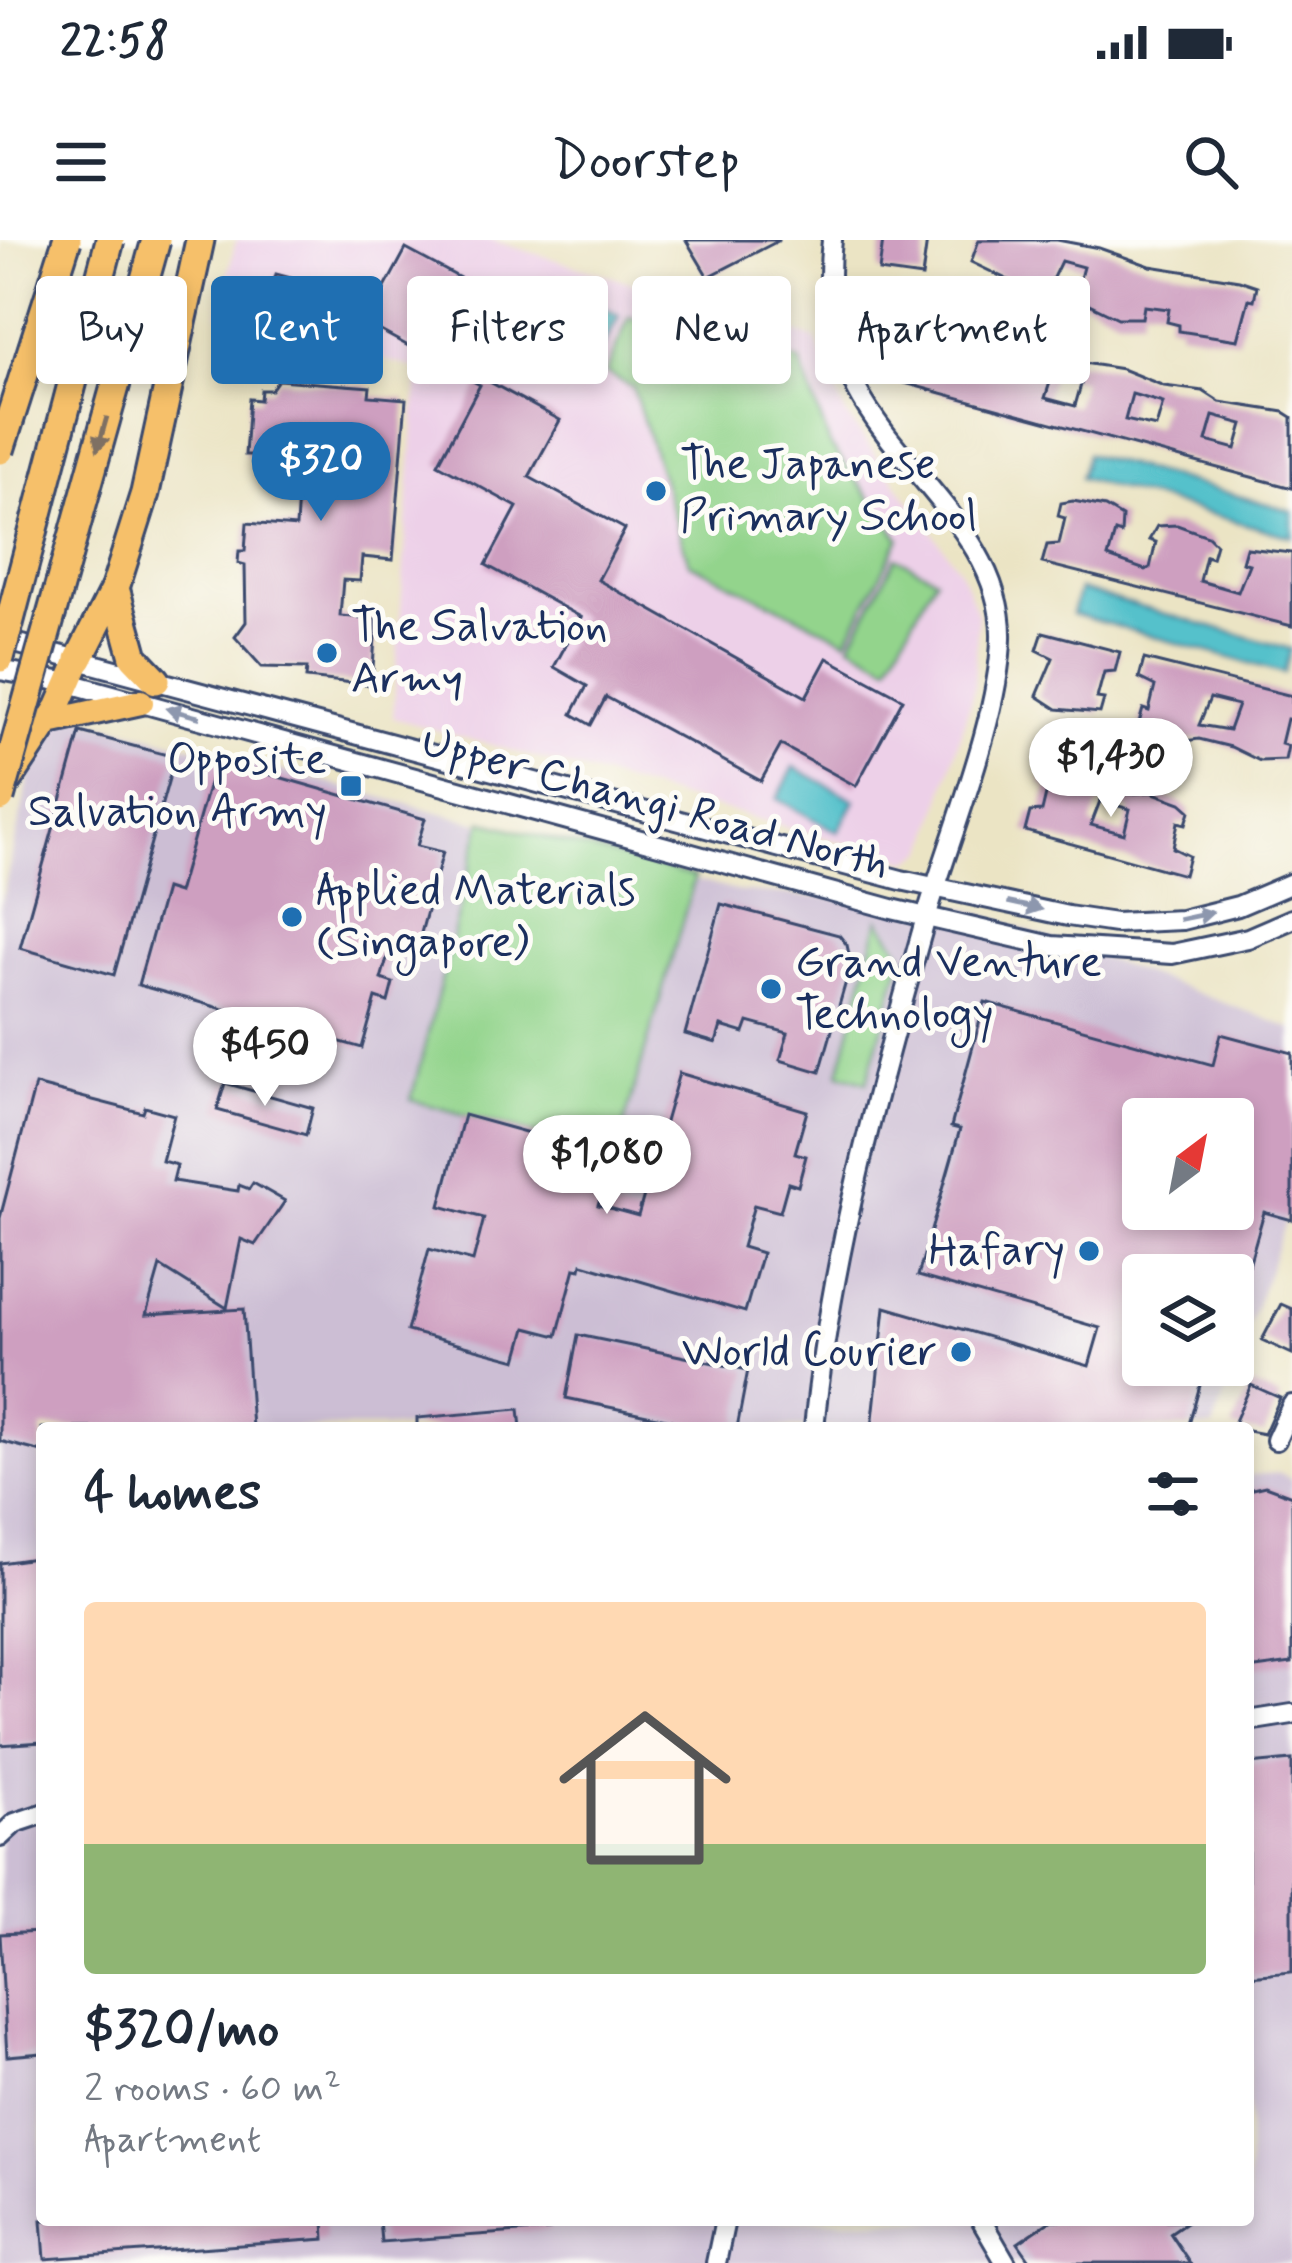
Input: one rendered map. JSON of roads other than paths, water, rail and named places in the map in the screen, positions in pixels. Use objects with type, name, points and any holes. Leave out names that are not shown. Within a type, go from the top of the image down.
[{"type":"highway","points":[[0,452],[67,240]]},
{"type":"highway","points":[[0,658],[110,240]]},
{"type":"highway","points":[[0,798],[156,240]]},
{"type":"highway","points":[[74,671],[115,588],[152,465],[200,240]]},
{"type":"highway","points":[[115,588],[148,691]]},
{"type":"main road","points":[[0,798],[8,774],[49,722],[74,671]]},
{"type":"main road","points":[[49,722],[148,691]]},
{"type":"street","points":[[815,1422],[832,1273],[926,918],[997,677],[1002,634],[975,553],[858,392],[830,308],[832,240]]},
{"type":"street","name":"Upper Changi Road North","points":[[0,639],[74,671],[148,691],[935,889],[1115,923],[1182,920],[1274,893],[1292,883]]},
{"type":"street","name":"Upper Changi Road North","points":[[0,670],[74,671]]},
{"type":"street","name":"Upper Changi Road North","points":[[148,691],[926,918],[1052,946],[1164,954],[1248,938],[1290,924]]},
{"type":"street","points":[[1274,893],[1290,924]]},
{"type":"street","points":[[1276,1440],[1292,1405]]},
{"type":"street","points":[[1254,1720],[1292,1714]]},
{"type":"street","points":[[0,1838],[15,1823],[36,1816]]},
{"type":"street","points":[[716,2263],[724,2226]]},
{"type":"street","points":[[984,2226],[1006,2263]]},
{"type":"water","points":[[608,310],[619,316],[608,337]]},
{"type":"water","points":[[1087,454],[1292,511],[1292,537],[1080,478]]},
{"type":"water","points":[[1079,590],[1291,649],[1284,673],[1072,614]]},
{"type":"water","points":[[794,767],[855,800],[838,832],[777,799]]},
{"type":"place","name":"The Japanese Primary School","points":[[656,491]]},
{"type":"place","name":"The Salvation Army","points":[[327,653]]},
{"type":"place","name":"Opposite Salvation Army","points":[[351,786]]},
{"type":"place","name":"Applied Materials (Singapore)","points":[[292,917]]},
{"type":"place","name":"Grand Venture Technology","points":[[771,989]]},
{"type":"place","name":"Hafary","points":[[1089,1251]]},
{"type":"place","name":"World Courier","points":[[961,1352]]}]
